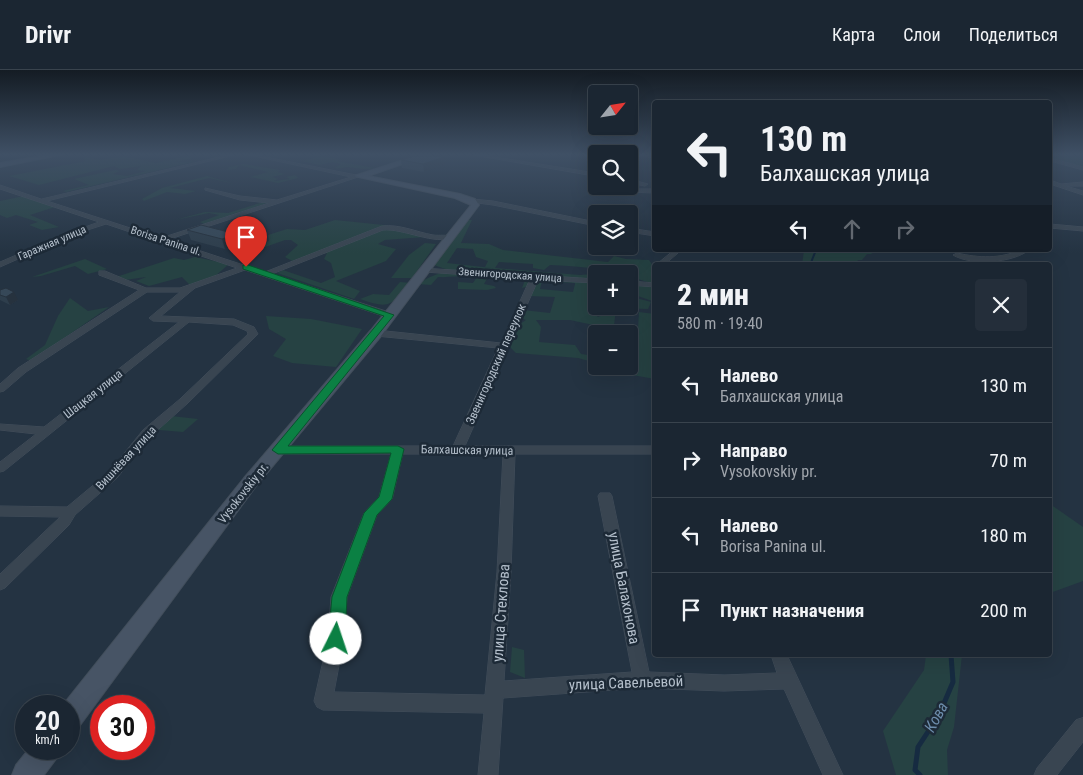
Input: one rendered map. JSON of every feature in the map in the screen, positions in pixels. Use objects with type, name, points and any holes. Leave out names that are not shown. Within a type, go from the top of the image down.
[{"type":"street","name":"Borisa Panina ul.","points":[[3,188],[390,315]]},
{"type":"street","points":[[41,200],[92,188]]},
{"type":"street","points":[[160,240],[321,188]]},
{"type":"street","points":[[417,188],[472,201],[588,222]]},
{"type":"street","points":[[1068,188],[1083,193]]},
{"type":"street","points":[[206,189],[240,198],[265,199],[278,202]]},
{"type":"street","points":[[638,191],[652,190]]},
{"type":"street","name":"Vysokovskiy pr.","points":[[80,705],[244,490],[376,333],[474,207],[472,201]]},
{"type":"street","name":"Гаражная улица","points":[[0,265],[70,234],[105,222]]},
{"type":"street","points":[[1052,226],[1083,229]]},
{"type":"street","points":[[266,274],[382,228],[392,227],[434,237],[449,237]]},
{"type":"street","points":[[638,231],[652,234]]},
{"type":"street","points":[[663,262],[674,252]]},
{"type":"street","points":[[957,255],[995,260],[1022,252]]},
{"type":"street","points":[[102,274],[146,290],[181,290],[246,267]]},
{"type":"street","name":"Звенигородская улица","points":[[424,270],[588,280]]},
{"type":"street","name":"Звенигородский переулок","points":[[457,451],[534,276]]},
{"type":"street","points":[[638,284],[652,285]]},
{"type":"street","points":[[186,321],[153,318],[191,288]]},
{"type":"street","points":[[2,386],[22,370],[146,290]]},
{"type":"street","name":"Вишнёвая улица","points":[[0,584],[64,521],[70,512],[103,485],[147,433],[184,401],[253,334],[251,329],[234,322],[186,321]]},
{"type":"street","name":"Шацкая улица","points":[[0,468],[186,321]]},
{"type":"street","points":[[376,333],[504,346]]},
{"type":"street","points":[[0,427],[46,431]]},
{"type":"street","name":"улица Савельевой","points":[[398,449],[385,499],[371,513],[339,597],[336,639],[323,701],[493,697],[642,680],[789,681]]},
{"type":"street","name":"Балхашская улица","points":[[278,450],[652,450]]},
{"type":"street","name":"улица Стеклова","points":[[488,775],[504,572],[509,451]]},
{"type":"street","name":"улица Балахонова","points":[[605,496],[642,680]]},
{"type":"street","points":[[0,511],[70,512]]},
{"type":"street","points":[[780,657],[833,775]]},
{"type":"street","points":[[1044,775],[1083,727]]},
{"type":"street","points":[[26,775],[38,760]]},
{"type":"green space","points":[[76,188],[83,188],[66,192],[63,191]]},
{"type":"green space","points":[[162,188],[196,191],[185,194],[167,192],[144,201],[142,199]]},
{"type":"green space","points":[[24,196],[55,207],[30,215],[59,227],[42,230],[29,225],[38,222],[16,215],[7,218],[0,215],[0,201]]},
{"type":"green space","points":[[266,201],[271,202],[204,224],[200,222],[219,215],[209,213],[175,220],[205,212],[228,213]]},
{"type":"green space","points":[[335,220],[384,225],[425,237],[385,240],[378,244],[396,249],[386,261],[336,281],[360,291],[354,299],[277,273],[283,270],[321,283],[335,277],[331,263],[324,259],[327,253],[292,261],[285,257],[298,245],[291,240],[285,240],[240,256],[232,255],[269,241],[268,235],[287,229],[305,230]]},
{"type":"green space","points":[[468,220],[472,220],[461,243],[489,244],[503,250],[608,262],[614,256],[626,259],[649,260],[652,264],[652,284],[638,279],[638,265],[588,265],[588,267],[550,265],[544,270],[533,268],[533,264],[499,262],[495,268],[588,274],[588,315],[598,317],[615,315],[614,325],[593,325],[570,320],[536,320],[541,327],[539,342],[575,345],[581,354],[588,355],[588,361],[578,358],[516,353],[509,346],[514,331],[526,320],[521,318],[523,310],[550,313],[555,297],[529,296],[533,285],[522,288],[525,280],[488,277],[484,284],[496,288],[487,290],[458,289],[458,282],[473,283],[477,277],[472,276],[438,277],[431,285],[417,284],[448,270],[434,265]],"holes":[[[457,248],[473,249],[476,257],[488,261],[485,267],[492,268],[447,263]],[[542,281],[575,284],[573,292],[540,289]]]},
{"type":"green space","points":[[425,243],[436,244],[412,278],[391,278],[409,255]]},
{"type":"green space","points":[[804,252],[874,252],[867,254],[862,260],[857,262],[802,262]]},
{"type":"green space","points":[[195,257],[229,264],[214,277],[191,286],[182,277],[149,286],[136,281],[146,277],[125,280],[116,277],[174,258],[184,260]]},
{"type":"green space","points":[[85,259],[107,269],[88,274],[75,266],[32,277]]},
{"type":"green space","points":[[638,280],[652,288],[652,301],[638,296]]},
{"type":"green space","points":[[400,282],[412,283],[394,301],[384,305],[360,299],[373,294],[389,295]]},
{"type":"green space","points":[[70,298],[88,311],[109,307],[31,361],[26,359],[45,345],[58,316]]},
{"type":"green space","points":[[638,298],[651,302],[648,309],[638,309]]},
{"type":"green space","points":[[639,312],[652,314],[652,378],[632,375],[638,375]]},
{"type":"green space","points":[[266,316],[311,319],[362,329],[336,367],[292,363],[273,356],[286,339],[269,329]]},
{"type":"green space","points":[[171,416],[198,419],[183,432],[159,430],[158,428]]},
{"type":"green space","points":[[1052,505],[1083,527],[1083,581],[1052,592]]},
{"type":"green space","points":[[512,647],[524,650],[525,678],[510,672]]},
{"type":"green space","points":[[926,657],[962,657],[954,727],[947,750],[948,775],[896,775],[883,731],[924,670]]},
{"type":"building","points":[[201,225],[236,234],[222,239],[187,230]]},
{"type":"building","points":[[6,288],[14,292],[6,297],[0,295],[0,290]]},
{"type":"waterway","name":"Кова","points":[[811,262],[815,252]]},
{"type":"waterway","name":"Кова","points":[[920,775],[915,770],[918,747],[939,715],[953,682],[951,657]]},
{"type":"route","points":[[246,267],[390,315],[278,450],[398,449],[385,499],[371,513],[339,597],[336,639]]}]
